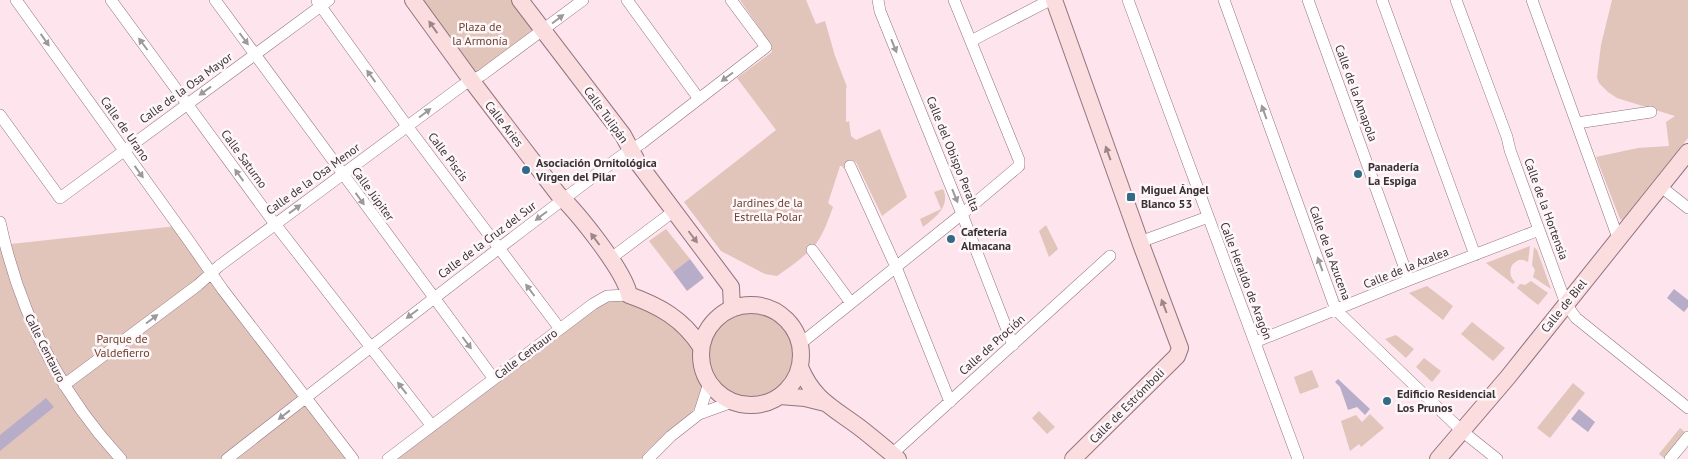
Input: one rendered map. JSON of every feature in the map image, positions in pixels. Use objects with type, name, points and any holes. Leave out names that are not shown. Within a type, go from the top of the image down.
[{"type":"street","name":"Calle de Urano","points":[[16,0],[211,273],[353,459]]},
{"type":"street","name":"Calle Saturno","points":[[111,0],[274,224],[432,426]]},
{"type":"street","name":"Calle Júpiter","points":[[215,0],[494,379]]},
{"type":"street","name":"Calle Aries","points":[[413,0],[471,80],[622,275],[629,295]]},
{"type":"street","name":"Calle Tulipán","points":[[520,0],[623,135],[638,163],[731,287],[733,296],[732,309]]},
{"type":"street","name":"Calle de la Osa Menor","points":[[64,385],[191,291],[274,224],[583,0]]},
{"type":"street","points":[[627,0],[699,98]]},
{"type":"street","name":"Calle de la Cruz del Sur","points":[[227,459],[498,248],[642,143],[766,47],[731,0]]},
{"type":"street","name":"Calle del Obispo Peralta","points":[[878,0],[884,20],[1013,345]]},
{"type":"street","points":[[800,344],[962,214],[1017,168],[1020,163],[954,0]]},
{"type":"street","points":[[971,41],[1052,0],[1140,242],[1208,217]]},
{"type":"street","name":"Calle Heraldo de Aragón","points":[[1128,0],[1298,459]]},
{"type":"street","name":"Calle de la Azucena","points":[[1224,0],[1336,310],[1462,431],[1497,459]]},
{"type":"street","name":"Calle de la Amapola","points":[[1308,0],[1409,280]]},
{"type":"street","points":[[1382,0],[1475,255]]},
{"type":"street","name":"Calle de la Hortensia","points":[[1456,0],[1566,304],[1576,318],[1688,408]]},
{"type":"street","points":[[1532,0],[1618,238]]},
{"type":"street","name":"Calle de la Osa Mayor","points":[[4,124],[60,198],[255,54],[322,2]]},
{"type":"street","name":"Calle Piscis","points":[[322,2],[407,126],[560,329]]},
{"type":"street","points":[[1576,123],[1651,112]]},
{"type":"street","points":[[0,115],[4,124]]},
{"type":"street","name":"Calle de Biel","points":[[1438,459],[1688,152]]},
{"type":"street","points":[[850,166],[896,267],[950,402]]},
{"type":"street","points":[[1660,186],[1688,208]]},
{"type":"street","points":[[610,259],[674,211]]},
{"type":"street","name":"Calle Centauro","points":[[0,222],[5,248],[20,296],[46,354],[64,385],[99,434],[121,459]]},
{"type":"street","name":"Calle de la Azalea","points":[[1255,342],[1539,230]]},
{"type":"street","name":"Calle de Estrómboli","points":[[1073,459],[1180,352],[1140,242]]},
{"type":"street","points":[[812,250],[851,303]]},
{"type":"street","name":"Calle de Proción","points":[[895,456],[950,402],[1110,256]]},
{"type":"street","name":"Calle Centauro","points":[[388,459],[600,299],[612,295],[629,295],[659,308],[676,318],[690,331],[701,347]]},
{"type":"street","points":[[751,305],[761,306],[778,313],[792,327],[800,344],[800,367],[792,383],[780,396],[762,404],[752,406],[732,402],[715,391],[709,384],[702,366],[701,347],[706,333],[715,320],[732,309],[751,305]]},
{"type":"street","name":"Calle Centauro","points":[[676,318],[697,322],[715,320]]},
{"type":"street","points":[[800,367],[811,388],[825,404],[895,456]]},
{"type":"street","points":[[699,414],[709,384]]},
{"type":"street","points":[[780,396],[805,398],[825,404]]},
{"type":"street","points":[[648,459],[671,436],[699,414],[732,402]]},
{"type":"street","points":[[1670,459],[1688,437]]},
{"type":"green space","name":"Plaza de la Armonía","points":[[413,0],[520,0],[542,30],[471,80]]},
{"type":"green space","name":"Jardines de la Estrella Polar","points":[[740,0],[806,0],[816,24],[825,21],[835,56],[847,87],[846,122],[849,121],[851,136],[856,140],[880,129],[907,197],[882,216],[856,162],[843,168],[840,166],[828,203],[833,207],[820,238],[792,266],[777,276],[765,274],[721,251],[684,202],[776,130],[737,78],[772,52],[770,43]]},
{"type":"green space","points":[[1612,0],[1688,0],[1688,138],[1622,220],[1596,157],[1638,148],[1669,146],[1666,122],[1675,116],[1617,98],[1599,83],[1597,77],[1601,45]]},
{"type":"green space","points":[[943,189],[945,201],[943,206],[937,216],[923,227],[920,219],[941,209],[934,192]]},
{"type":"green space","points":[[1046,225],[1058,249],[1049,257],[1039,231]]},
{"type":"green space","name":"Parque de Valdefierro","points":[[177,226],[348,459],[0,459],[0,247],[11,244]]},
{"type":"green space","points":[[666,229],[690,259],[673,272],[649,241]]},
{"type":"green space","points":[[1530,246],[1528,262],[1519,260],[1512,265],[1510,274],[1515,282],[1513,284],[1486,263]]},
{"type":"green space","points":[[1534,247],[1537,250],[1551,289],[1533,277],[1535,270],[1532,265]]},
{"type":"green space","points":[[1531,281],[1548,293],[1538,305],[1517,288],[1520,284],[1525,285]]},
{"type":"green space","points":[[1427,286],[1453,306],[1443,320],[1409,293]]},
{"type":"green space","points":[[629,300],[682,327],[695,345],[694,361],[703,391],[700,403],[691,413],[647,451],[641,459],[398,459],[606,301]]},
{"type":"green space","points":[[750,313],[767,317],[781,326],[790,340],[794,357],[790,374],[781,388],[767,397],[750,401],[733,397],[719,388],[710,374],[706,357],[710,340],[719,326],[733,317]]},
{"type":"green space","points":[[1472,322],[1505,348],[1493,361],[1461,334]]},
{"type":"green space","points":[[1396,335],[1414,349],[1406,358],[1385,339]]},
{"type":"green space","points":[[1424,358],[1441,371],[1432,382],[1416,367]]},
{"type":"green space","points":[[1312,370],[1319,387],[1300,394],[1294,377]]},
{"type":"green space","points":[[1573,383],[1585,393],[1550,438],[1537,428]]},
{"type":"green space","points":[[1039,411],[1055,427],[1047,434],[1032,418]]},
{"type":"green space","points":[[1370,414],[1384,428],[1361,447],[1359,444],[1350,451],[1341,421],[1356,415],[1362,422]]},
{"type":"green space","points":[[1680,428],[1685,432],[1664,458],[1659,454]]},
{"type":"shaded area","points":[[690,259],[704,278],[687,291],[673,272]]},
{"type":"shaded area","points":[[1674,289],[1688,300],[1688,307],[1684,312],[1667,298]]},
{"type":"shaded area","points":[[1338,379],[1370,409],[1365,415],[1357,407],[1348,410],[1340,387],[1335,382]]},
{"type":"shaded area","points":[[46,398],[54,407],[0,451],[0,435]]},
{"type":"shaded area","points":[[1579,409],[1595,422],[1588,432],[1571,419]]},
{"type":"place","name":"Asociación Ornitológica Virgen del Pilar","points":[[526,170]]},
{"type":"place","name":"Panadería La Espiga","points":[[1358,174]]},
{"type":"place","name":"Miguel Ángel Blanco 53","points":[[1131,197]]},
{"type":"place","name":"Cafetería Almacana","points":[[951,239]]},
{"type":"place","name":"Edificio Residencial Los Prunos","points":[[1387,401]]}]
